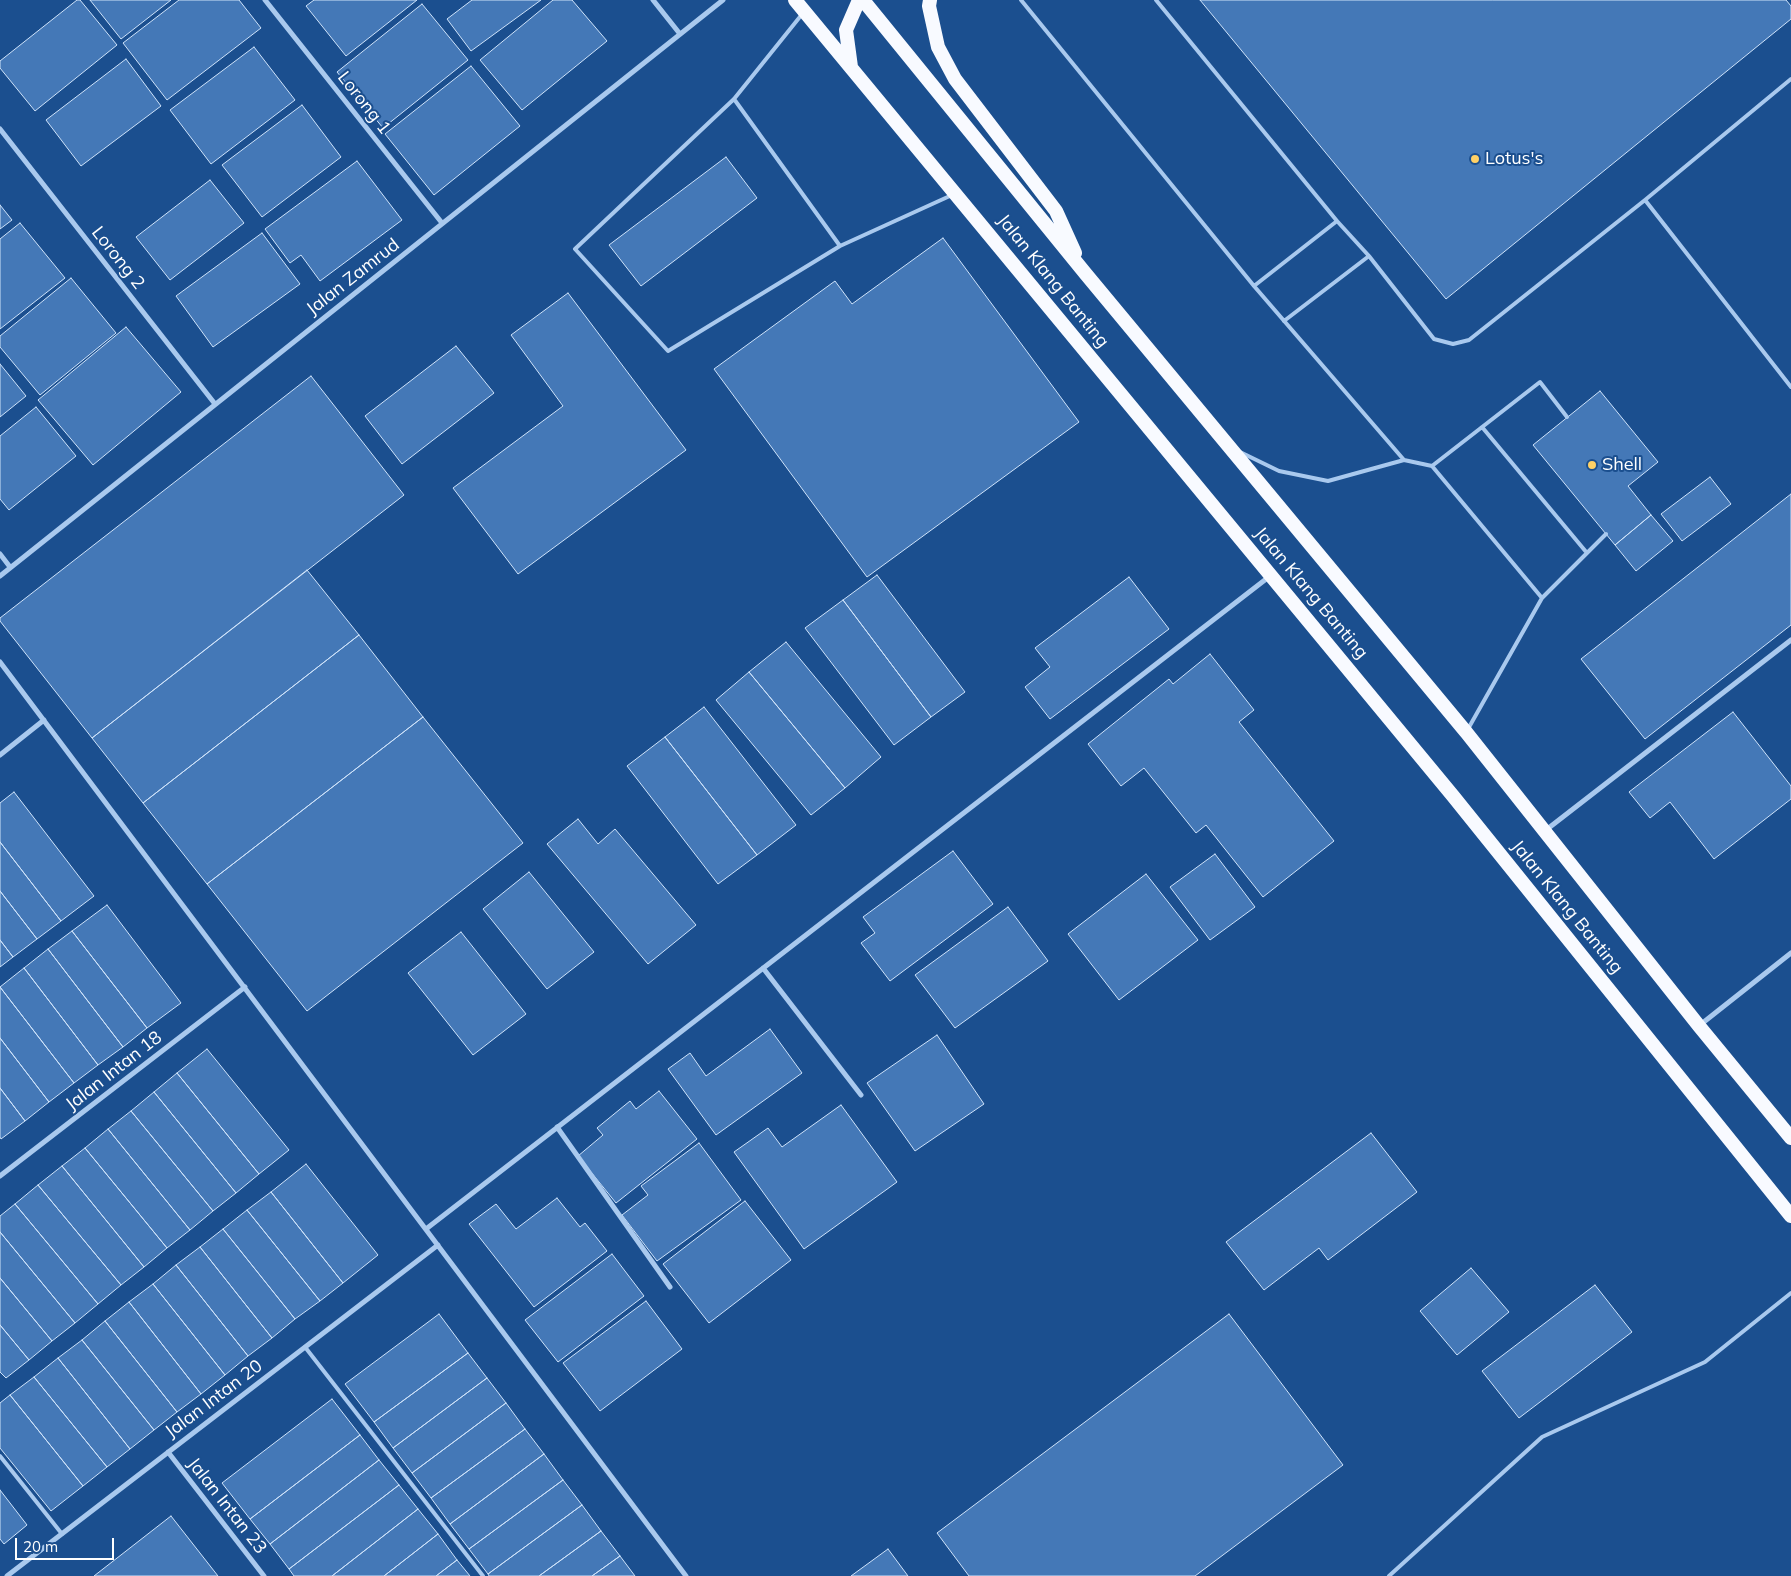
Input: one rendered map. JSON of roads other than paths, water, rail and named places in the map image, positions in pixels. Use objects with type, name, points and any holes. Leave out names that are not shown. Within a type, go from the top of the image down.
[{"type":"highway","name":"Jalan Klang Banting","points":[[795,0],[1272,575],[1453,796],[1791,1216]]},
{"type":"highway","points":[[852,68],[846,30],[860,0]]},
{"type":"highway","name":"Jalan Klang Banting","points":[[863,0],[1085,273],[1466,732],[1699,1026],[1791,1138]]},
{"type":"highway","points":[[930,0],[929,6],[938,47],[955,79],[1056,212],[1085,273]]},
{"type":"street","name":"Lorong 1","points":[[265,0],[442,224]]},
{"type":"street","points":[[652,0],[680,34]]},
{"type":"street","name":"Jalan Zamrud","points":[[0,576],[723,0]]},
{"type":"street","name":"Lorong 2","points":[[0,129],[215,404]]},
{"type":"street","points":[[0,554],[10,568]]},
{"type":"street","points":[[426,1229],[1272,575]]},
{"type":"street","points":[[1546,831],[1791,640]]},
{"type":"street","points":[[0,662],[686,1576]]},
{"type":"street","points":[[0,755],[44,720]]},
{"type":"street","points":[[1699,1026],[1791,953]]},
{"type":"street","points":[[763,968],[861,1096]]},
{"type":"street","name":"Jalan Intan 18","points":[[0,1176],[245,987]]},
{"type":"street","points":[[557,1127],[670,1287]]},
{"type":"street","name":"Jalan Intan 20","points":[[8,1576],[438,1244]]},
{"type":"street","name":"Jalan Intan 23","points":[[168,1452],[264,1576]]},
{"type":"lane","points":[[1021,0],[1254,286],[1404,460]]},
{"type":"lane","points":[[1156,0],[1337,221],[1369,256],[1434,339],[1453,344],[1469,340],[1645,200],[1791,79]]},
{"type":"lane","points":[[804,11],[734,99],[575,249],[668,351],[840,246],[956,194]]},
{"type":"lane","points":[[734,99],[840,246]]},
{"type":"lane","points":[[1645,200],[1791,387]]},
{"type":"lane","points":[[1254,286],[1337,221]]},
{"type":"lane","points":[[1284,321],[1369,256]]},
{"type":"lane","points":[[1432,466],[1540,382],[1567,417]]},
{"type":"lane","points":[[1482,427],[1587,553]]},
{"type":"lane","points":[[1229,446],[1279,471],[1328,481],[1404,460],[1432,466],[1542,598]]},
{"type":"lane","points":[[1466,732],[1542,598],[1606,534]]},
{"type":"lane","points":[[1388,1576],[1542,1437],[1705,1362],[1791,1293]]},
{"type":"lane","points":[[305,1347],[483,1576]]},
{"type":"lane","points":[[0,1456],[62,1534]]},
{"type":"place","name":"Lotus's","points":[[1475,159]]},
{"type":"place","name":"Shell","points":[[1592,465]]}]
